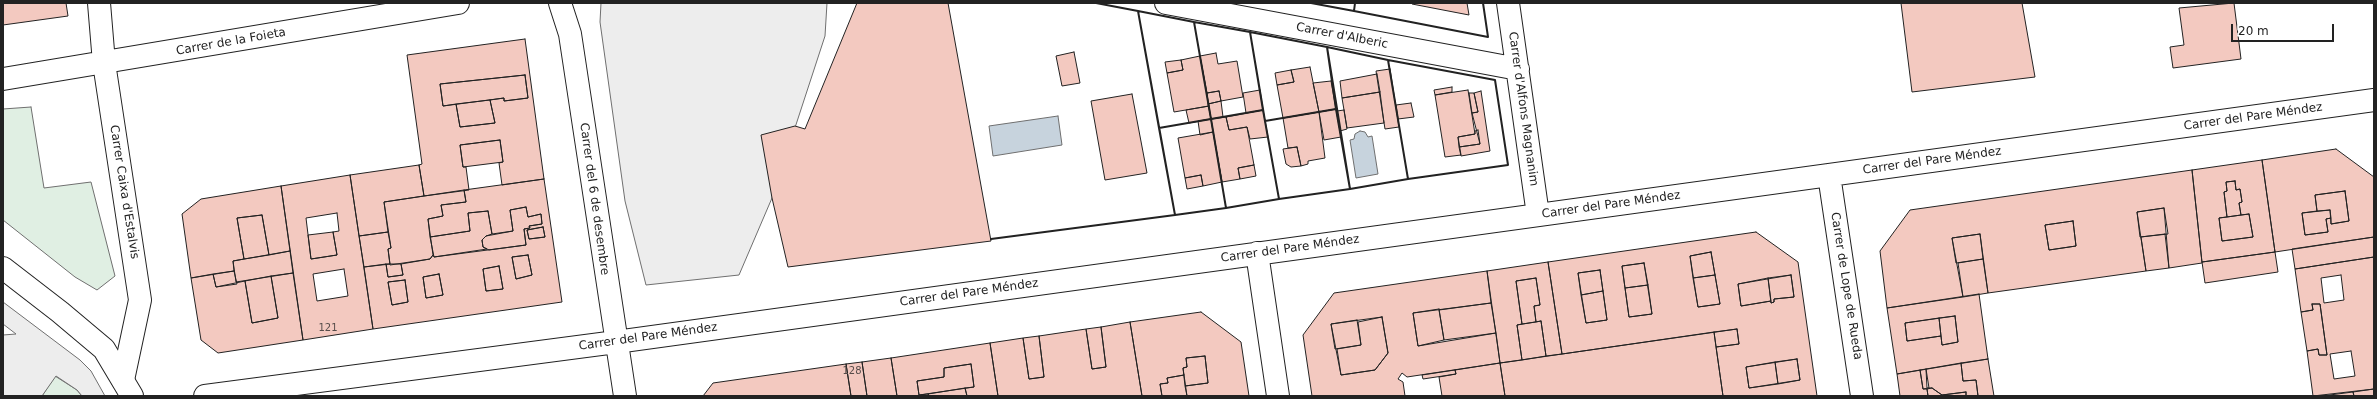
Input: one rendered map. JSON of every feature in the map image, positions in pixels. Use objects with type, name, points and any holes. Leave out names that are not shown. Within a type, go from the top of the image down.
[{"type":"street","name":"Carrer Caixa d'Estalvis","points":[[99,3],[104,64],[140,300],[128,388]]},
{"type":"street","name":"Carrer de la Foieta","points":[[3,79],[104,64],[458,3]]},
{"type":"street","name":"Carrer del 6 de desembre","points":[[560,3],[570,34],[625,396]]},
{"type":"street","name":"Carrer d'Alberic","points":[[1166,3],[1518,70]]},
{"type":"street","name":"Carrer d'Alfons Magnanim","points":[[1508,3],[1538,215]]},
{"type":"street","name":"Carrer del Pare Méndez","points":[[205,396],[616,342],[2374,100]]},
{"type":"street","name":"Carrer de Lope de Rueda","points":[[1829,175],[1862,396]]},
{"type":"street","points":[[1257,253],[1278,396]]},
{"type":"street","name":"Carrer Caixa d'Estalvis","points":[[3,268],[60,312],[104,350],[128,388]]},
{"type":"green space","points":[[31,107],[44,188],[91,182],[115,276],[97,290],[75,277],[3,220],[3,109]]},
{"type":"green space","points":[[55,376],[77,390],[82,396],[42,396]]},
{"type":"shaded area","points":[[601,3],[827,3],[825,36],[772,198],[739,275],[646,285],[625,201],[600,22]]},
{"type":"shaded area","points":[[1058,116],[1062,145],[993,156],[989,126]]},
{"type":"shaded area","points":[[1360,131],[1365,132],[1368,137],[1372,136],[1378,174],[1356,178],[1350,140],[1354,139],[1355,134]]},
{"type":"shaded area","points":[[3,302],[80,360],[91,371],[105,396],[82,396],[77,390],[56,376],[42,396],[3,396],[3,335],[16,334],[3,324]]},
{"type":"building","points":[[3,3],[66,3],[68,16],[3,25]]},
{"type":"building","points":[[857,3],[948,3],[991,241],[788,267],[772,198],[761,135],[795,126],[805,129]]},
{"type":"building","points":[[1412,3],[1467,3],[1469,15],[1412,4]]},
{"type":"building","points":[[1901,3],[2022,3],[2035,77],[1912,92]]},
{"type":"building","points":[[2234,3],[2241,59],[2173,68],[2170,47],[2184,45],[2179,8]]},
{"type":"building","points":[[525,39],[544,179],[502,185],[499,163],[503,162],[500,140],[460,145],[463,167],[466,167],[469,190],[424,196],[419,165],[422,164],[407,55]],"holes":[[[525,75],[528,98],[504,101],[504,98],[490,100],[495,123],[460,127],[456,104],[443,106],[440,84]]]},
{"type":"building","points":[[1074,52],[1080,83],[1062,86],[1056,56]]},
{"type":"building","points":[[1216,53],[1218,64],[1237,61],[1243,97],[1221,101],[1219,91],[1207,93],[1200,56]]},
{"type":"building","points":[[1200,56],[1209,106],[1174,112],[1167,73],[1183,70],[1181,60]]},
{"type":"building","points":[[1181,60],[1183,70],[1167,73],[1165,62]]},
{"type":"building","points":[[1310,67],[1319,112],[1283,118],[1277,85],[1294,82],[1291,70]]},
{"type":"building","points":[[1390,69],[1399,127],[1385,129],[1376,71]]},
{"type":"building","points":[[1291,70],[1294,82],[1277,85],[1275,73]]},
{"type":"building","points":[[1377,74],[1380,92],[1342,98],[1340,81]]},
{"type":"building","points":[[525,75],[528,98],[504,101],[504,98],[443,106],[440,84]]},
{"type":"building","points":[[1331,81],[1336,109],[1319,112],[1313,83]]},
{"type":"building","points":[[1452,87],[1452,92],[1435,95],[1434,90]]},
{"type":"building","points":[[1260,90],[1263,110],[1246,113],[1243,93]]},
{"type":"building","points":[[1468,90],[1475,134],[1458,137],[1461,155],[1445,157],[1435,95]]},
{"type":"building","points":[[1219,91],[1221,101],[1208,104],[1207,93]]},
{"type":"building","points":[[1481,91],[1490,151],[1461,156],[1459,147],[1480,144],[1472,113],[1478,112],[1474,93]]},
{"type":"building","points":[[1380,92],[1384,123],[1347,128],[1342,98]]},
{"type":"building","points":[[1469,93],[1474,93],[1478,112],[1472,113]]},
{"type":"building","points":[[1132,94],[1147,173],[1105,180],[1091,101]]},
{"type":"building","points":[[490,100],[495,123],[460,127],[456,104]]},
{"type":"building","points":[[1221,101],[1223,117],[1211,119],[1208,104]]},
{"type":"building","points":[[1411,103],[1414,117],[1398,119],[1396,105]]},
{"type":"building","points":[[1209,106],[1211,119],[1189,123],[1186,110]]},
{"type":"building","points":[[1336,109],[1341,137],[1324,140],[1319,112]]},
{"type":"building","points":[[1263,110],[1268,137],[1250,139],[1247,127],[1229,130],[1226,117]]},
{"type":"building","points":[[1344,110],[1347,129],[1340,131],[1337,111]]},
{"type":"building","points":[[1319,112],[1325,158],[1308,161],[1308,164],[1301,166],[1297,147],[1288,148],[1283,118]]},
{"type":"building","points":[[1226,117],[1229,130],[1247,127],[1254,165],[1238,168],[1240,179],[1222,182],[1211,119]]},
{"type":"building","points":[[1211,119],[1213,132],[1200,135],[1198,121]]},
{"type":"building","points":[[1478,130],[1480,144],[1459,147],[1458,137],[1475,134],[1475,131]]},
{"type":"building","points":[[1213,132],[1222,182],[1203,186],[1201,175],[1185,178],[1178,138]]},
{"type":"building","points":[[500,140],[503,162],[463,167],[460,145]]},
{"type":"building","points":[[1297,147],[1301,166],[1291,167],[1286,164],[1283,149]]},
{"type":"building","points":[[2336,149],[2374,177],[2374,237],[2275,252],[2262,160]],"holes":[[[2345,191],[2349,221],[2331,224],[2331,218],[2326,219],[2328,232],[2305,235],[2302,213],[2317,211],[2315,195]]]},
{"type":"building","points":[[2262,160],[2275,252],[2202,262],[2192,170]],"holes":[[[2235,181],[2236,190],[2240,189],[2242,202],[2239,203],[2241,215],[2249,214],[2253,237],[2222,241],[2219,218],[2227,217],[2224,192],[2227,191],[2226,182]]]},
{"type":"building","points":[[419,165],[424,196],[384,202],[388,232],[359,236],[350,175]]},
{"type":"building","points":[[1254,165],[1256,176],[1240,179],[1238,168]]},
{"type":"building","points":[[2192,170],[2202,263],[2169,268],[2164,208],[2137,212],[2146,271],[1988,293],[1980,234],[1952,238],[1963,297],[1887,308],[1880,251],[1910,210]],"holes":[[[2073,221],[2076,246],[2049,250],[2045,225]]]},
{"type":"building","points":[[350,175],[373,329],[303,340],[281,186]],"holes":[[[337,213],[339,231],[333,232],[337,255],[311,259],[306,218]],[[344,269],[348,296],[317,301],[313,274]]]},
{"type":"building","points":[[1201,175],[1203,186],[1187,189],[1185,178]]},
{"type":"building","points":[[544,179],[562,302],[373,329],[364,267],[386,264],[388,277],[403,275],[401,264],[430,259],[433,255],[434,257],[526,245],[524,229],[530,228],[529,226],[542,224],[541,214],[528,217],[526,207],[510,210],[513,231],[492,234],[488,211],[468,213],[470,231],[430,237],[428,219],[443,216],[441,205],[466,202],[464,190]],"holes":[[[543,227],[545,237],[529,239],[527,230]],[[528,255],[532,275],[516,279],[512,257]],[[499,266],[503,289],[486,291],[483,269]],[[439,274],[443,295],[426,298],[423,277]],[[405,280],[408,302],[392,305],[388,282]]]},
{"type":"building","points":[[2235,181],[2236,190],[2240,189],[2242,202],[2239,203],[2241,215],[2227,217],[2224,192],[2227,191],[2226,182]]},
{"type":"building","points":[[281,186],[290,251],[269,255],[262,215],[237,218],[244,259],[233,261],[234,271],[191,278],[182,214],[201,199]]},
{"type":"building","points":[[464,190],[466,202],[441,205],[443,216],[428,219],[433,255],[430,259],[390,265],[388,249],[391,248],[384,202]]},
{"type":"building","points":[[2345,191],[2349,221],[2331,224],[2330,210],[2317,211],[2315,195]]},
{"type":"building","points":[[526,207],[528,217],[541,214],[542,224],[529,226],[530,228],[524,229],[526,245],[489,250],[483,247],[482,240],[486,236],[513,231],[510,210]]},
{"type":"building","points":[[2164,208],[2168,234],[2140,237],[2137,212]]},
{"type":"building","points":[[2330,210],[2331,218],[2326,219],[2328,232],[2305,235],[2302,213]]},
{"type":"building","points":[[488,211],[492,234],[486,236],[482,240],[483,247],[487,249],[434,257],[430,237],[470,231],[468,213]]},
{"type":"building","points":[[2249,214],[2253,237],[2222,241],[2219,218]]},
{"type":"building","points":[[262,215],[269,255],[244,259],[237,218]]},
{"type":"building","points":[[2073,221],[2076,246],[2049,250],[2045,225]]},
{"type":"building","points":[[543,227],[545,237],[529,239],[527,230]]},
{"type":"building","points":[[333,232],[337,255],[311,259],[308,235]]},
{"type":"building","points":[[388,232],[391,248],[388,249],[390,264],[364,267],[359,236]]},
{"type":"building","points":[[1756,232],[1798,262],[1817,396],[1723,396],[1716,347],[1739,344],[1737,329],[1562,354],[1548,262]],"holes":[[[1711,252],[1720,304],[1698,307],[1690,256]],[[1644,263],[1652,314],[1629,317],[1622,266]],[[1600,270],[1607,320],[1586,323],[1578,273]],[[1791,275],[1794,297],[1774,299],[1774,302],[1771,303],[1771,301],[1741,306],[1738,284]],[[1797,359],[1800,380],[1749,388],[1746,367]]]},
{"type":"building","points":[[1980,234],[1983,259],[1956,263],[1952,238]]},
{"type":"building","points":[[2165,234],[2169,268],[2146,271],[2141,237]]},
{"type":"building","points":[[2374,237],[2374,257],[2295,269],[2292,249]]},
{"type":"building","points":[[290,251],[293,273],[236,282],[233,261]]},
{"type":"building","points":[[1711,252],[1715,275],[1693,278],[1690,256]]},
{"type":"building","points":[[2275,252],[2278,272],[2205,283],[2202,262]]},
{"type":"building","points":[[528,255],[532,275],[516,279],[512,257]]},
{"type":"building","points":[[2374,257],[2374,389],[2313,396],[2307,351],[2318,349],[2319,355],[2327,355],[2320,304],[2312,304],[2313,310],[2301,312],[2295,269]],"holes":[[[2341,275],[2344,300],[2324,303],[2321,278]],[[2351,351],[2355,376],[2334,379],[2330,354]]]},
{"type":"building","points":[[1983,259],[1988,293],[1963,297],[1958,263]]},
{"type":"building","points":[[1548,262],[1562,354],[1546,356],[1541,321],[1536,322],[1534,306],[1540,305],[1536,278],[1516,281],[1522,324],[1517,325],[1522,360],[1500,363],[1487,271]]},
{"type":"building","points":[[1644,263],[1648,285],[1625,288],[1622,266]]},
{"type":"building","points":[[386,264],[401,264],[403,275],[388,277]]},
{"type":"building","points":[[499,266],[503,289],[486,291],[483,269]]},
{"type":"building","points":[[1600,270],[1603,291],[1581,295],[1578,273]]},
{"type":"building","points":[[234,271],[237,284],[216,287],[213,274]]},
{"type":"building","points":[[1487,271],[1491,303],[1413,313],[1418,346],[1496,333],[1500,363],[1407,377],[1402,373],[1398,379],[1403,382],[1405,396],[1312,396],[1303,335],[1334,293]],"holes":[[[1382,317],[1388,353],[1375,370],[1341,375],[1331,324]]]},
{"type":"building","points":[[293,273],[303,340],[218,353],[201,340],[191,278],[213,274],[216,287],[245,281],[252,323],[278,318],[271,276]]},
{"type":"building","points":[[439,274],[443,295],[426,298],[423,277]]},
{"type":"building","points":[[1715,275],[1720,304],[1698,307],[1693,278]]},
{"type":"building","points":[[1791,275],[1794,297],[1774,299],[1774,302],[1771,303],[1768,278]]},
{"type":"building","points":[[271,276],[278,318],[252,323],[245,281]]},
{"type":"building","points":[[1536,278],[1540,305],[1534,306],[1536,322],[1522,324],[1516,281]]},
{"type":"building","points":[[1768,278],[1771,301],[1741,306],[1738,284]]},
{"type":"building","points":[[405,280],[408,302],[392,305],[388,282]]},
{"type":"building","points":[[1648,285],[1652,314],[1629,317],[1625,288]]},
{"type":"building","points":[[1603,291],[1607,320],[1586,323],[1581,295]]},
{"type":"building","points":[[1979,294],[1988,359],[1897,374],[1887,308]],"holes":[[[1955,316],[1958,342],[1942,345],[1941,336],[1907,341],[1905,323]]]},
{"type":"building","points":[[1491,303],[1496,333],[1444,340],[1439,310]]},
{"type":"building","points":[[2312,304],[2320,304],[2327,355],[2319,355],[2318,349],[2307,351],[2301,312],[2313,310]]},
{"type":"building","points":[[1439,309],[1444,340],[1418,346],[1413,313]]},
{"type":"building","points":[[1201,312],[1241,342],[1249,396],[1187,396],[1185,386],[1208,383],[1205,356],[1186,358],[1187,367],[1183,368],[1184,375],[1167,378],[1168,383],[1160,384],[1162,396],[1142,396],[1130,322]]},
{"type":"building","points":[[1955,316],[1958,342],[1942,345],[1939,318]]},
{"type":"building","points":[[1382,317],[1388,353],[1375,370],[1341,375],[1337,349],[1361,345],[1358,322]]},
{"type":"building","points":[[1939,318],[1941,336],[1907,341],[1905,323]]},
{"type":"building","points":[[1357,320],[1361,345],[1335,349],[1331,324]]},
{"type":"building","points":[[1541,321],[1546,356],[1522,360],[1517,325]]},
{"type":"building","points":[[1130,322],[1142,396],[998,396],[990,343],[1023,338],[1029,379],[1044,377],[1039,336],[1086,329],[1092,369],[1106,367],[1101,327]]},
{"type":"building","points":[[1101,327],[1106,367],[1092,369],[1086,329]]},
{"type":"building","points":[[1737,329],[1739,344],[1716,347],[1714,332]]},
{"type":"building","points":[[1714,332],[1723,396],[1505,396],[1500,363]]},
{"type":"building","points":[[1039,336],[1044,377],[1029,379],[1023,338]]},
{"type":"building","points":[[990,343],[998,396],[967,396],[965,388],[974,387],[971,364],[944,368],[944,377],[917,381],[919,395],[928,394],[929,396],[897,396],[891,358]]},
{"type":"building","points":[[1205,356],[1208,383],[1185,386],[1183,368],[1187,367],[1186,358]]},
{"type":"building","points":[[891,358],[897,396],[867,396],[862,362]]},
{"type":"building","points":[[1797,359],[1800,380],[1778,384],[1775,362]]},
{"type":"building","points":[[1988,359],[1994,396],[1978,396],[1976,380],[1963,381],[1961,363]]},
{"type":"building","points":[[862,362],[867,396],[851,396],[846,364]]},
{"type":"building","points":[[1775,362],[1778,384],[1749,388],[1746,367]]},
{"type":"building","points":[[1500,363],[1505,396],[1442,396],[1439,377],[1456,374],[1455,370]]},
{"type":"building","points":[[1961,363],[1963,381],[1976,380],[1978,396],[1966,396],[1966,392],[1942,395],[1932,388],[1927,388],[1926,369]]},
{"type":"building","points":[[846,364],[851,396],[703,396],[713,383]]},
{"type":"building","points":[[971,364],[974,387],[919,395],[917,381],[944,377],[944,368]]},
{"type":"building","points":[[1926,369],[1929,388],[1923,389],[1920,370]]},
{"type":"building","points":[[1455,370],[1456,374],[1423,379],[1422,375]]},
{"type":"building","points":[[1920,370],[1923,389],[1927,389],[1928,396],[1900,396],[1897,374]]},
{"type":"building","points":[[1184,375],[1187,396],[1162,396],[1160,384],[1168,383],[1167,378]]},
{"type":"building","points":[[965,388],[967,396],[929,396],[928,394]]},
{"type":"building","points":[[1932,388],[1942,396],[1928,396],[1927,389]]},
{"type":"building","points":[[2374,389],[2374,396],[2354,396],[2353,392]]},
{"type":"building","points":[[1966,392],[1966,396],[1942,396],[1942,395]]},
{"type":"building","points":[[2353,392],[2354,396],[2322,396]]},
{"type":"wall","points":[[991,239],[1175,215],[1138,11],[1096,3]]},
{"type":"wall","points":[[1311,3],[1354,11]]},
{"type":"wall","points":[[1355,3],[1354,11],[1488,37],[1483,3]]},
{"type":"wall","points":[[1138,11],[1194,22],[1211,119],[1159,128],[1138,11]]},
{"type":"wall","points":[[1194,22],[1250,32],[1263,110],[1211,119],[1194,22]]},
{"type":"wall","points":[[1250,32],[1327,47],[1336,109],[1265,121],[1250,32]]},
{"type":"wall","points":[[1327,47],[1388,60],[1408,179],[1350,189],[1327,47]]},
{"type":"wall","points":[[1388,60],[1495,80],[1508,165],[1408,179],[1388,60]]},
{"type":"wall","points":[[1336,109],[1350,189],[1279,199],[1265,121],[1336,109]]},
{"type":"wall","points":[[1263,110],[1279,199],[1226,208],[1211,119],[1263,110]]},
{"type":"wall","points":[[1211,119],[1226,208],[1175,215],[1159,128],[1211,119]]}]
